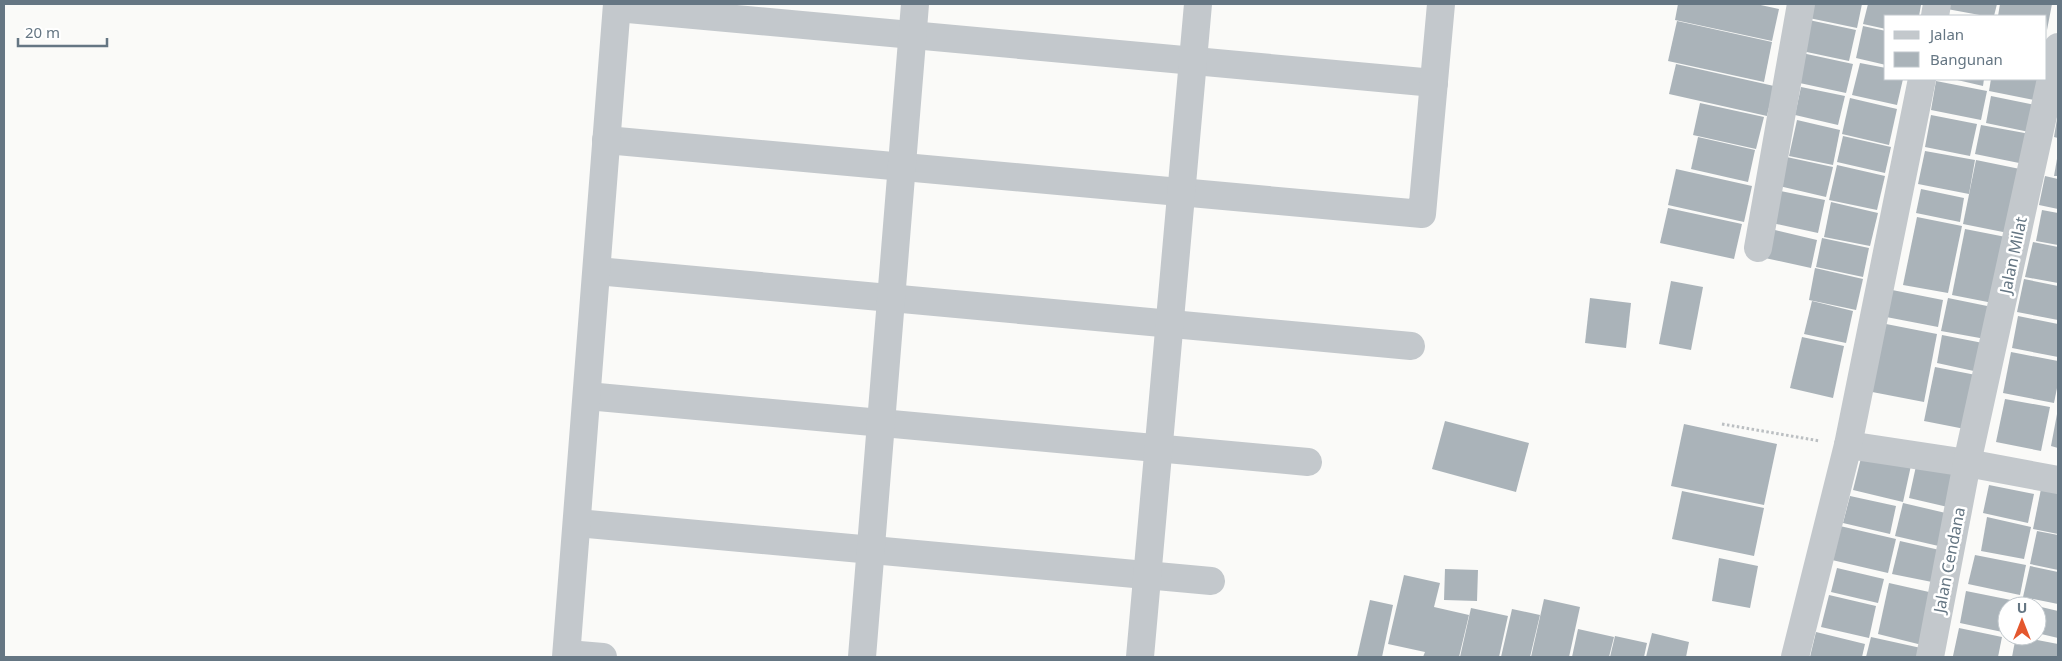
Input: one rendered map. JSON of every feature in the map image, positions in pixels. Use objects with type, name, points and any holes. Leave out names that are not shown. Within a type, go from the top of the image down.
[{"type":"street","points":[[862,657],[915,4]]},
{"type":"street","points":[[1140,657],[1198,4]]},
{"type":"street","points":[[606,140],[1422,214],[1441,4]]},
{"type":"street","points":[[1758,248],[1801,4]]},
{"type":"street","points":[[603,657],[566,656],[617,6],[1434,83]]},
{"type":"street","name":"Jalan Milat","points":[[1967,463],[2058,48]]},
{"type":"street","points":[[1795,657],[1848,446],[1922,80]]},
{"type":"street","points":[[596,271],[1411,346]]},
{"type":"street","points":[[587,396],[1308,462]]},
{"type":"street","points":[[1848,446],[1967,463],[2058,480]]},
{"type":"street","name":"Jalan Cendana","points":[[1930,657],[1967,463]]},
{"type":"street","points":[[577,523],[1211,581]]},
{"type":"path","points":[[1722,424],[1848,446]]},
{"type":"building","points":[[1678,4],[1756,4],[1779,9],[1772,41],[1675,20]]},
{"type":"building","points":[[1812,4],[1862,4],[1857,28],[1809,18]]},
{"type":"building","points":[[1868,4],[1921,5],[1919,15],[1884,15],[1884,29],[1863,24]]},
{"type":"building","points":[[1948,4],[1997,4],[1994,15],[1980,15],[1947,9]]},
{"type":"building","points":[[2000,4],[2052,4],[2047,30],[2047,15],[1998,15]]},
{"type":"building","points":[[1809,20],[1856,30],[1849,61],[1802,51]]},
{"type":"building","points":[[1677,21],[1772,42],[1764,82],[1668,61]]},
{"type":"building","points":[[1863,26],[1884,31],[1884,65],[1856,58]]},
{"type":"building","points":[[1802,53],[1853,64],[1846,93],[1795,82]]},
{"type":"building","points":[[1860,63],[1884,68],[1884,80],[1903,80],[1897,105],[1852,95]]},
{"type":"building","points":[[1676,64],[1774,86],[1767,116],[1669,94]]},
{"type":"building","points":[[1957,80],[1984,80],[1983,86]]},
{"type":"building","points":[[1991,80],[2038,80],[2034,100],[1989,91]]},
{"type":"building","points":[[1936,81],[1987,91],[1981,120],[1931,110]]},
{"type":"building","points":[[1801,87],[1845,96],[1838,125],[1795,115]]},
{"type":"building","points":[[1991,96],[2035,105],[2029,132],[1986,123]]},
{"type":"building","points":[[1850,98],[1897,109],[1889,145],[1842,134]]},
{"type":"building","points":[[1700,103],[1764,117],[1756,149],[1693,135]]},
{"type":"building","points":[[1931,115],[1977,124],[1970,156],[1925,147]]},
{"type":"building","points":[[2058,119],[2058,138],[2054,137]]},
{"type":"building","points":[[1797,120],[1840,130],[1833,165],[1789,156]]},
{"type":"building","points":[[1981,125],[2030,134],[2024,164],[1975,154]]},
{"type":"building","points":[[1843,136],[1891,147],[1885,173],[1837,162]]},
{"type":"building","points":[[1698,137],[1755,150],[1748,182],[1691,169]]},
{"type":"building","points":[[1925,151],[1975,160],[1969,194],[1918,184]]},
{"type":"building","points":[[1782,156],[1833,167],[1826,197],[1775,185]]},
{"type":"building","points":[[2057,159],[2058,176],[2054,176]]},
{"type":"building","points":[[1976,160],[2020,169],[2008,233],[1963,224]]},
{"type":"building","points":[[1837,165],[1885,176],[1877,210],[1829,200]]},
{"type":"building","points":[[1676,169],[1752,186],[1744,222],[1668,205]]},
{"type":"building","points":[[2045,176],[2058,179],[2058,209],[2039,205]]},
{"type":"building","points":[[1921,189],[1964,198],[1960,222],[1916,213]]},
{"type":"building","points":[[1775,190],[1825,200],[1818,233],[1767,222]]},
{"type":"building","points":[[1831,202],[1878,213],[1870,246],[1824,237]]},
{"type":"building","points":[[1668,208],[1742,224],[1734,259],[1660,243]]},
{"type":"building","points":[[2042,210],[2058,213],[2058,245],[2036,241]]},
{"type":"building","points":[[1917,217],[1962,226],[1948,293],[1903,285]]},
{"type":"building","points":[[1771,229],[1817,240],[1811,268],[1765,258]]},
{"type":"building","points":[[1965,229],[2011,238],[1998,304],[1952,295]]},
{"type":"building","points":[[1822,238],[1869,248],[1863,277],[1816,267]]},
{"type":"building","points":[[2033,242],[2058,247],[2058,283],[2025,277]]},
{"type":"building","points":[[1815,268],[1863,279],[1856,310],[1809,300]]},
{"type":"building","points":[[2024,279],[2058,286],[2058,320],[2017,312]]},
{"type":"building","points":[[1671,281],[1703,287],[1691,350],[1659,344]]},
{"type":"building","points":[[1887,289],[1943,300],[1938,327],[1881,316]]},
{"type":"building","points":[[1590,298],[1631,303],[1626,348],[1585,343]]},
{"type":"building","points":[[1948,298],[1997,308],[1991,340],[1941,331]]},
{"type":"building","points":[[1812,301],[1853,311],[1846,343],[1804,334]]},
{"type":"building","points":[[2018,316],[2058,324],[2058,357],[2012,348]]},
{"type":"building","points":[[1881,323],[1937,334],[1924,402],[1867,391]]},
{"type":"building","points":[[1942,335],[1988,344],[1983,373],[1937,363]]},
{"type":"building","points":[[1802,337],[1844,346],[1833,398],[1790,388]]},
{"type":"building","points":[[2011,352],[2058,361],[2058,383],[2054,403],[2003,393]]},
{"type":"building","points":[[1935,367],[1981,376],[1970,430],[1924,421]]},
{"type":"building","points":[[2005,399],[2050,407],[2041,451],[1996,442]]},
{"type":"building","points":[[2058,414],[2058,448],[2051,446]]},
{"type":"building","points":[[1445,421],[1529,443],[1516,492],[1432,469]]},
{"type":"building","points":[[1684,424],[1777,444],[1764,505],[1671,486]]},
{"type":"building","points":[[1863,450],[1912,461],[1903,502],[1853,490]]},
{"type":"building","points":[[1916,466],[1959,475],[1952,508],[1909,498]]},
{"type":"building","points":[[1989,485],[2034,494],[2028,523],[1983,513]]},
{"type":"building","points":[[2041,489],[2058,493],[2058,534],[2033,529]]},
{"type":"building","points":[[1682,491],[1764,508],[1754,556],[1672,539]]},
{"type":"building","points":[[1850,496],[1896,506],[1890,534],[1843,523]]},
{"type":"building","points":[[1903,503],[1950,514],[1943,547],[1895,536]]},
{"type":"building","points":[[1987,517],[2031,527],[2024,559],[1981,551]]},
{"type":"building","points":[[1840,526],[1896,539],[1888,573],[1832,560]]},
{"type":"building","points":[[2037,531],[2058,535],[2058,570],[2030,564]]},
{"type":"building","points":[[1900,541],[1944,551],[1937,583],[1892,574]]},
{"type":"building","points":[[1975,555],[2026,565],[2020,595],[1968,584]]},
{"type":"building","points":[[1719,558],[1758,566],[1750,608],[1712,601]]},
{"type":"building","points":[[2030,566],[2058,572],[2058,604],[2047,602],[2047,596],[2023,596]]},
{"type":"building","points":[[1837,568],[1884,579],[1878,603],[1831,592]]},
{"type":"building","points":[[1445,569],[1478,570],[1477,601],[1444,600]]},
{"type":"building","points":[[1404,575],[1440,583],[1434,607],[1469,615],[1459,657],[1423,657],[1425,652],[1388,644]]},
{"type":"building","points":[[1889,583],[1938,594],[1926,646],[1878,634]]},
{"type":"building","points":[[1966,591],[1997,597],[1997,631],[1960,623]]},
{"type":"building","points":[[1829,595],[1876,606],[1869,638],[1821,627]]},
{"type":"building","points":[[1544,599],[1580,607],[1569,657],[1531,657]]},
{"type":"building","points":[[1370,600],[1393,605],[1382,657],[1357,657]]},
{"type":"building","points":[[1471,608],[1508,616],[1499,657],[1460,657]]},
{"type":"building","points":[[2047,608],[2058,611],[2058,638],[2047,635]]},
{"type":"building","points":[[1512,609],[1540,615],[1530,657],[1501,657]]},
{"type":"building","points":[[1959,628],[1997,636],[1997,646],[2000,646],[1998,657],[1953,656]]},
{"type":"building","points":[[1578,629],[1614,637],[1609,657],[1572,657]]},
{"type":"building","points":[[1816,632],[1865,644],[1862,657],[1810,657]]},
{"type":"building","points":[[1652,633],[1689,642],[1686,657],[1646,657]]},
{"type":"building","points":[[1615,636],[1647,643],[1644,657],[1610,657]]},
{"type":"building","points":[[1871,637],[1921,648],[1919,657],[1866,657]]},
{"type":"building","points":[[2047,642],[2058,644],[2058,657],[2012,657],[2014,646],[2047,646]]}]
